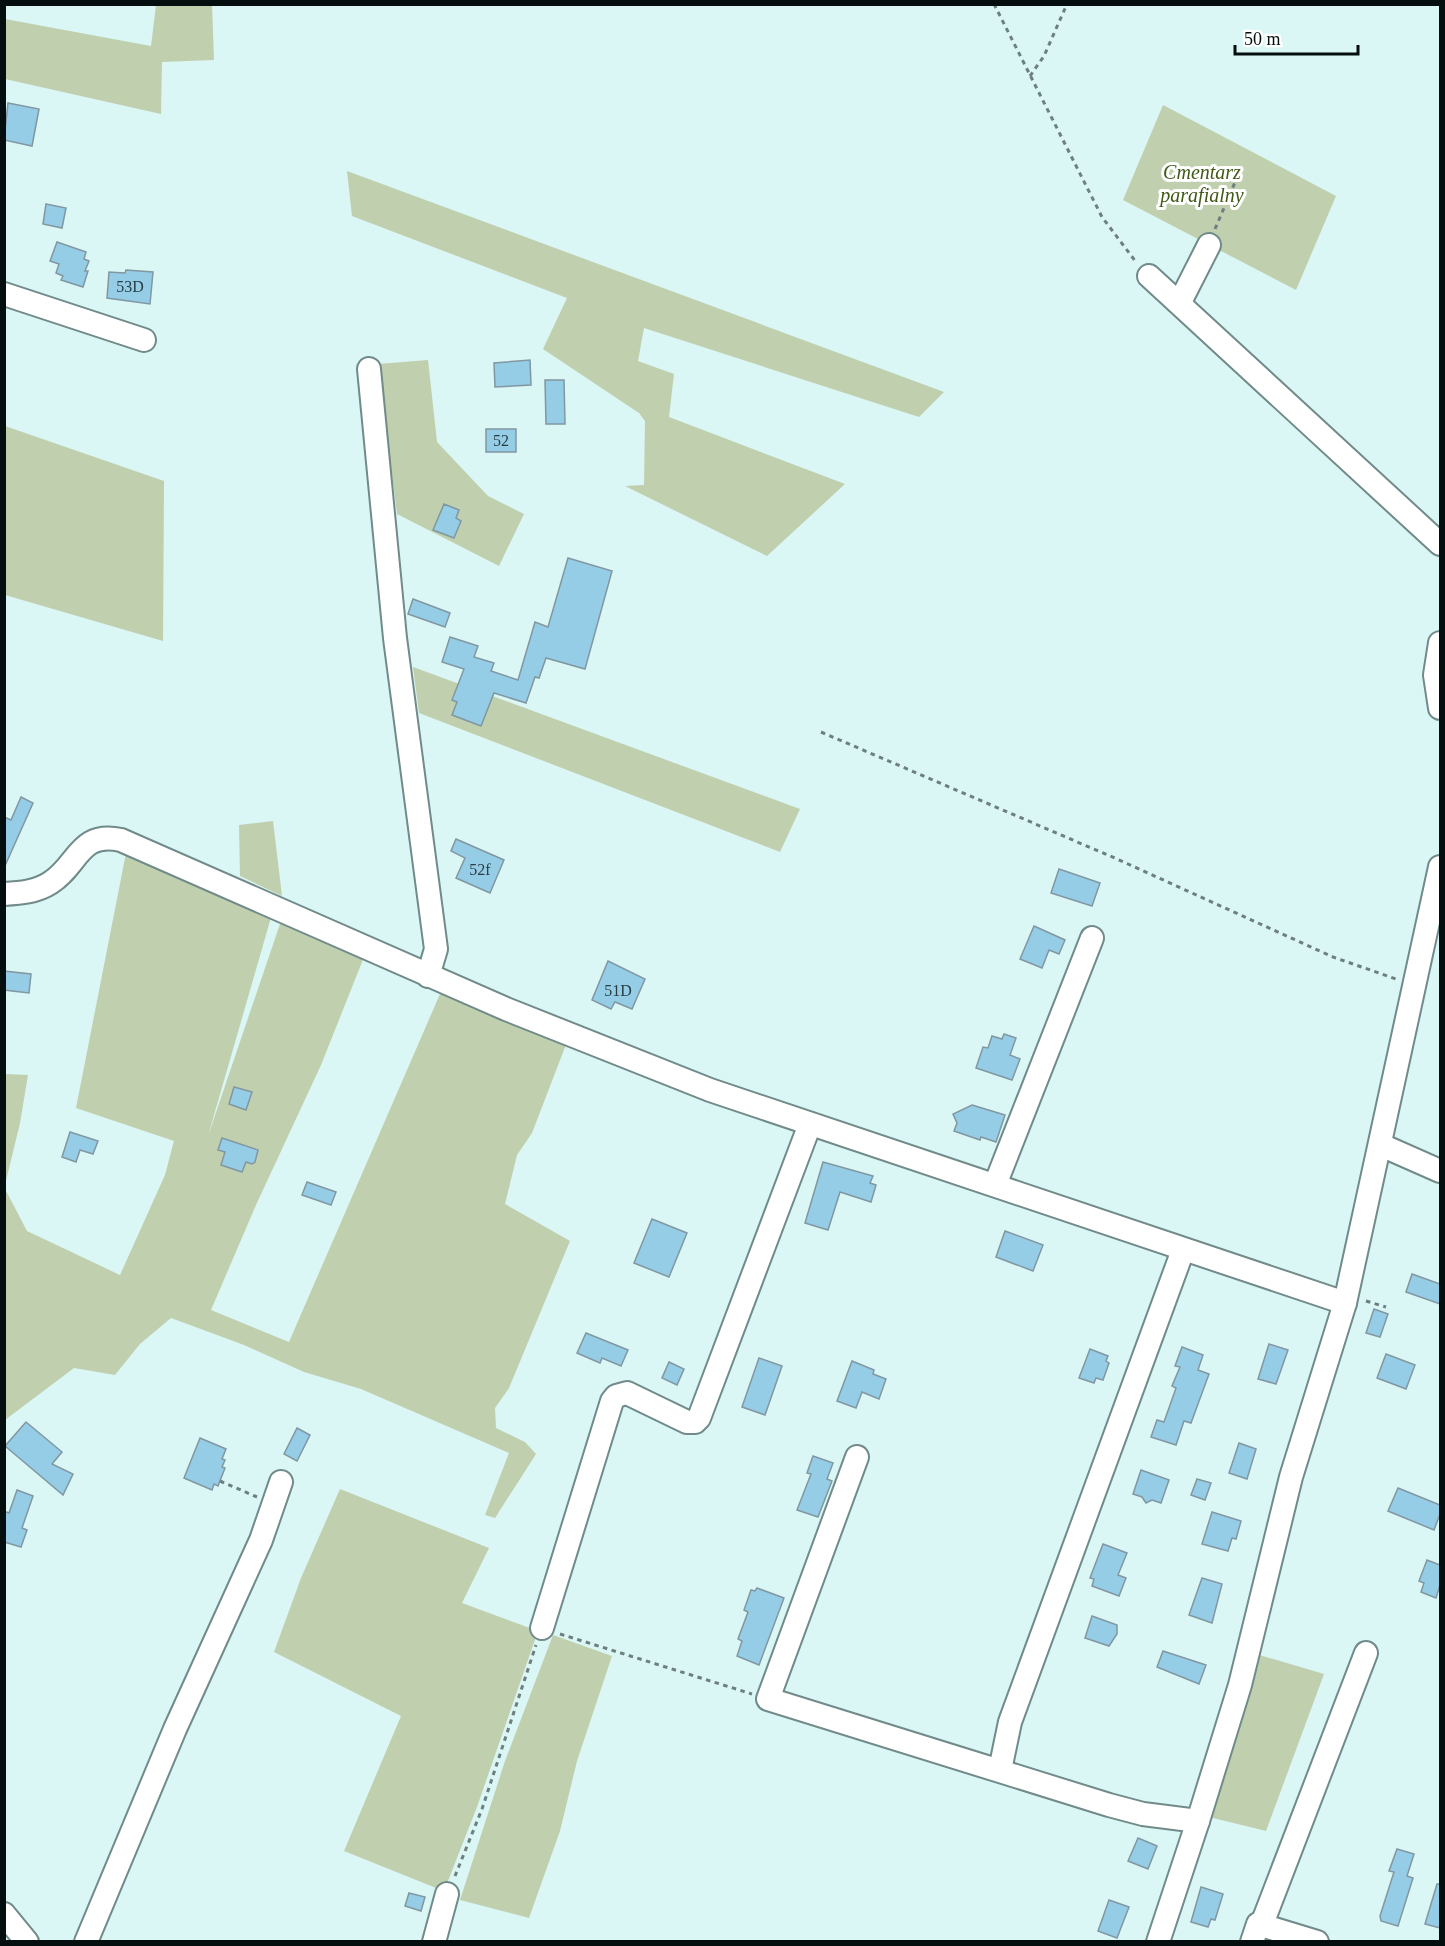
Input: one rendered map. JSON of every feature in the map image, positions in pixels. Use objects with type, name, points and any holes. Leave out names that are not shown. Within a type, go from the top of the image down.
[{"type":"street","points":[[1180,302],[1209,244]]},
{"type":"street","points":[[1149,276],[1180,302],[1440,544]]},
{"type":"street","points":[[4,294],[144,340]]},
{"type":"street","points":[[369,369],[395,638],[436,949],[428,976]]},
{"type":"street","points":[[1440,643],[1435,675],[1440,708]]},
{"type":"street","points":[[4,894],[43,887],[56,879],[92,841],[112,838],[129,843],[428,976],[666,1073],[810,1124],[1345,1303]]},
{"type":"street","points":[[1158,1941],[1240,1685],[1291,1477],[1345,1303],[1440,867]]},
{"type":"street","points":[[995,1185],[1092,938]]},
{"type":"street","points":[[542,1628],[616,1395],[627,1393],[687,1422],[695,1422],[810,1124]]},
{"type":"street","points":[[1381,1145],[1440,1171]]},
{"type":"street","points":[[1000,1770],[1010,1722],[1183,1250]]},
{"type":"street","points":[[857,1457],[768,1699],[1109,1805],[1143,1814],[1198,1821]]},
{"type":"street","points":[[86,1941],[175,1729],[275,1504],[281,1482]]},
{"type":"street","points":[[1317,1941],[1257,1933],[1366,1653]]},
{"type":"street","points":[[434,1941],[447,1894]]},
{"type":"street","points":[[4,1914],[26,1940]]},
{"type":"path","points":[[994,4],[1102,217],[1130,256],[1149,276]]},
{"type":"path","points":[[1030,76],[1044,56],[1067,4]]},
{"type":"path","points":[[1209,244],[1239,173]]},
{"type":"path","points":[[821,732],[1138,868],[1333,957],[1415,985]]},
{"type":"path","points":[[220,1481],[275,1504]]},
{"type":"path","points":[[447,1894],[482,1809],[542,1628],[768,1699]]},
{"type":"green space","points":[[156,5],[212,5],[214,60],[162,62],[161,114],[5,79],[5,19],[151,46]]},
{"type":"green space","name":"Cmentarz parafialny","points":[[1163,105],[1336,196],[1296,290],[1123,200]]},
{"type":"green space","points":[[347,171],[944,392],[919,417],[644,328],[638,361],[674,374],[669,417],[845,484],[767,556],[625,486],[644,485],[645,421],[639,413],[543,349],[567,298],[352,216]]},
{"type":"green space","points":[[428,360],[437,442],[488,496],[524,514],[499,566],[397,514],[378,364]]},
{"type":"green space","points":[[5,426],[164,481],[163,641],[5,595]]},
{"type":"green space","points":[[413,667],[800,809],[780,852],[419,713]]},
{"type":"green space","points":[[273,821],[282,896],[240,876],[239,825]]},
{"type":"green space","points":[[127,848],[272,914],[208,1136],[282,918],[364,957],[321,1065],[256,1205],[211,1310],[289,1342],[440,994],[567,1042],[532,1133],[517,1155],[505,1204],[570,1241],[509,1388],[495,1408],[496,1428],[525,1442],[536,1454],[495,1518],[485,1515],[509,1453],[361,1389],[304,1372],[244,1345],[171,1318],[140,1344],[115,1375],[74,1368],[5,1420],[4,1187],[27,1231],[120,1275],[165,1175],[174,1141],[76,1108]]},
{"type":"green space","points":[[5,1074],[28,1075],[20,1123],[5,1185]]},
{"type":"green space","points":[[340,1489],[489,1548],[462,1603],[538,1631],[477,1807],[446,1886],[441,1890],[344,1851],[401,1716],[274,1652],[301,1578]]},
{"type":"green space","points":[[553,1635],[612,1656],[577,1761],[560,1831],[529,1918],[460,1900],[505,1761]]},
{"type":"green space","points":[[1256,1654],[1324,1674],[1266,1831],[1209,1817]]},
{"type":"building","points":[[8,103],[39,109],[32,146],[4,140]]},
{"type":"building","points":[[46,204],[66,208],[62,228],[43,224]]},
{"type":"building","points":[[57,242],[86,252],[84,259],[89,261],[83,287],[61,280],[63,276],[56,273],[59,264],[50,261]]},
{"type":"building","points":[[126,270],[153,272],[150,304],[107,298],[109,272],[125,273]]},
{"type":"building","points":[[530,360],[531,385],[495,387],[494,363]]},
{"type":"building","points":[[545,380],[564,380],[565,424],[546,424]]},
{"type":"building","points":[[486,429],[516,429],[516,452],[486,452]]},
{"type":"building","points":[[444,504],[459,510],[456,518],[461,521],[454,538],[433,530]]},
{"type":"building","points":[[568,558],[612,571],[585,669],[546,658],[539,678],[535,677],[526,703],[494,693],[481,726],[452,715],[457,702],[452,700],[464,669],[442,662],[450,637],[478,646],[474,657],[494,663],[491,671],[518,680],[535,622],[548,627]]},
{"type":"building","points":[[413,599],[450,613],[445,627],[408,614]]},
{"type":"building","points":[[21,797],[33,803],[4,868],[4,817],[11,820]]},
{"type":"building","points":[[456,839],[504,860],[490,893],[456,878],[465,858],[451,851]]},
{"type":"building","points":[[1059,869],[1100,883],[1092,906],[1051,893]]},
{"type":"building","points":[[1034,926],[1065,940],[1059,954],[1049,950],[1042,968],[1020,959]]},
{"type":"building","points":[[608,961],[645,979],[632,1009],[615,1002],[611,1009],[592,1000]]},
{"type":"building","points":[[4,971],[31,974],[29,993],[4,990]]},
{"type":"building","points":[[1004,1034],[1016,1038],[1010,1055],[1020,1059],[1012,1080],[976,1068],[983,1047],[988,1048],[992,1036],[1002,1039]]},
{"type":"building","points":[[234,1087],[252,1092],[246,1110],[229,1104]]},
{"type":"building","points":[[972,1105],[1005,1115],[996,1142],[981,1137],[980,1140],[954,1131],[957,1123],[953,1114]]},
{"type":"building","points":[[70,1132],[98,1141],[93,1154],[80,1150],[76,1162],[62,1157]]},
{"type":"building","points":[[222,1138],[258,1150],[255,1162],[252,1164],[246,1162],[242,1172],[221,1165],[225,1152],[218,1150]]},
{"type":"building","points":[[823,1162],[873,1176],[870,1183],[876,1185],[871,1202],[840,1192],[828,1230],[805,1223]]},
{"type":"building","points":[[307,1182],[336,1192],[331,1205],[302,1195]]},
{"type":"building","points":[[652,1219],[687,1233],[669,1277],[634,1263]]},
{"type":"building","points":[[1005,1231],[1043,1245],[1033,1271],[996,1257]]},
{"type":"building","points":[[1412,1274],[1440,1284],[1440,1304],[1406,1292]]},
{"type":"building","points":[[1374,1309],[1388,1314],[1380,1337],[1366,1333]]},
{"type":"building","points":[[586,1333],[628,1350],[621,1366],[602,1358],[600,1363],[577,1353]]},
{"type":"building","points":[[1269,1344],[1288,1350],[1276,1384],[1258,1379]]},
{"type":"building","points":[[1182,1347],[1203,1355],[1198,1370],[1209,1374],[1191,1423],[1184,1421],[1176,1445],[1151,1437],[1157,1420],[1164,1422],[1176,1388],[1172,1386],[1180,1367],[1175,1366]]},
{"type":"building","points":[[1090,1349],[1108,1356],[1106,1361],[1109,1363],[1103,1380],[1096,1378],[1094,1383],[1079,1378]]},
{"type":"building","points":[[1386,1354],[1415,1365],[1406,1389],[1377,1378]]},
{"type":"building","points":[[759,1358],[782,1366],[765,1415],[742,1407]]},
{"type":"building","points":[[852,1361],[874,1370],[873,1374],[886,1379],[879,1399],[862,1392],[856,1408],[837,1401]]},
{"type":"building","points":[[669,1362],[684,1369],[677,1385],[662,1378]]},
{"type":"building","points":[[26,1422],[62,1452],[52,1464],[73,1474],[63,1495],[5,1446]]},
{"type":"building","points":[[297,1428],[310,1435],[297,1461],[284,1454]]},
{"type":"building","points":[[200,1438],[226,1449],[222,1459],[225,1460],[222,1467],[225,1468],[218,1486],[214,1484],[212,1490],[184,1478]]},
{"type":"building","points":[[1239,1443],[1256,1449],[1247,1479],[1229,1473]]},
{"type":"building","points":[[813,1456],[833,1463],[827,1479],[832,1481],[818,1517],[797,1510],[811,1474],[807,1473]]},
{"type":"building","points":[[1141,1470],[1169,1480],[1161,1503],[1152,1500],[1146,1503],[1142,1497],[1133,1494]]},
{"type":"building","points":[[1197,1479],[1211,1483],[1205,1500],[1191,1495]]},
{"type":"building","points":[[1398,1488],[1440,1505],[1440,1514],[1434,1530],[1388,1511]]},
{"type":"building","points":[[17,1490],[33,1496],[22,1528],[27,1530],[21,1547],[4,1542],[4,1511],[9,1513]]},
{"type":"building","points":[[1212,1512],[1241,1521],[1236,1539],[1232,1538],[1228,1551],[1202,1544]]},
{"type":"building","points":[[1103,1544],[1127,1553],[1118,1575],[1126,1578],[1119,1596],[1092,1586],[1094,1579],[1090,1578]]},
{"type":"building","points":[[1427,1560],[1440,1565],[1440,1585],[1436,1598],[1421,1592],[1424,1583],[1419,1581]]},
{"type":"building","points":[[1202,1578],[1222,1584],[1212,1623],[1189,1615]]},
{"type":"building","points":[[757,1588],[784,1598],[759,1665],[737,1656],[742,1641],[738,1639],[748,1612],[744,1610],[751,1590],[755,1591]]},
{"type":"building","points":[[1092,1616],[1117,1625],[1117,1634],[1109,1646],[1085,1638]]},
{"type":"building","points":[[1163,1651],[1206,1665],[1199,1684],[1157,1667]]},
{"type":"building","points":[[1138,1838],[1157,1846],[1148,1869],[1128,1861]]},
{"type":"building","points":[[1397,1849],[1414,1854],[1407,1876],[1413,1878],[1398,1926],[1381,1921],[1380,1916],[1394,1872],[1389,1871]]},
{"type":"building","points":[[1437,1884],[1440,1884],[1440,1928],[1425,1924]]},
{"type":"building","points":[[1201,1887],[1223,1894],[1215,1920],[1211,1919],[1208,1927],[1191,1922]]},
{"type":"building","points":[[409,1893],[425,1897],[421,1911],[405,1906]]},
{"type":"building","points":[[1109,1900],[1129,1907],[1117,1938],[1098,1931]]}]
